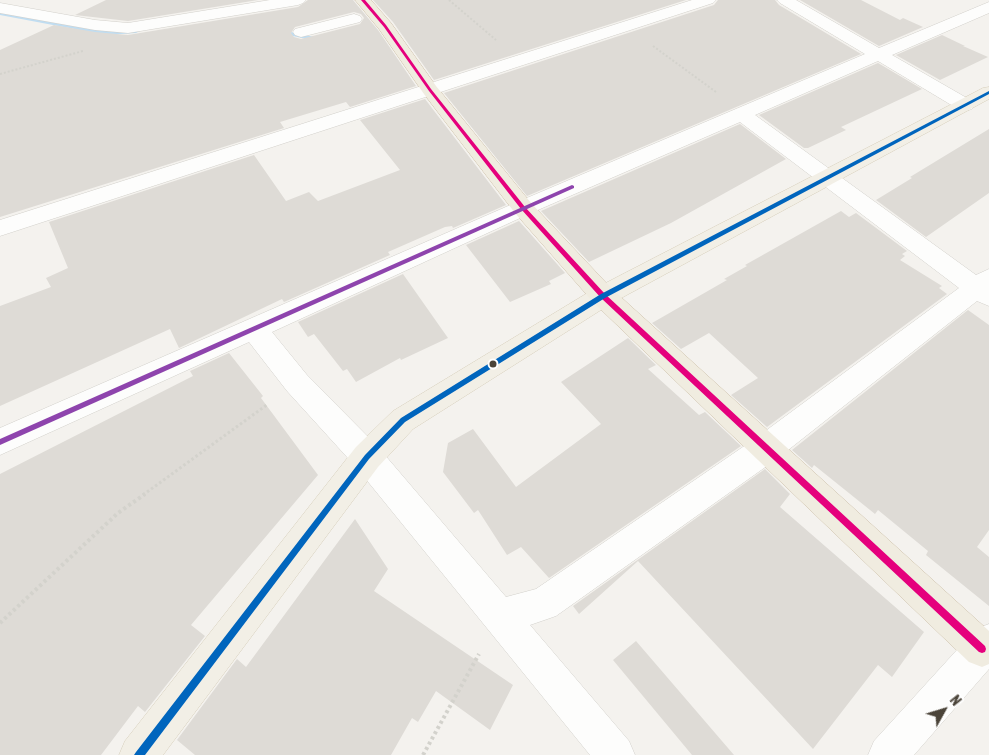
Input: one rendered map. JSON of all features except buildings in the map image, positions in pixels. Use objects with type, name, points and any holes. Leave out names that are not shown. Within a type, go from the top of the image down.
[{"type":"highway","points":[[363,0],[430,90],[523,208],[603,296],[767,448],[986,645]]},
{"type":"main road","points":[[139,755],[367,457],[403,420],[603,296],[989,92]]},
{"type":"street","points":[[0,8],[128,28],[298,0]]},
{"type":"street","points":[[0,228],[708,0]]},
{"type":"street","points":[[785,0],[966,105]]},
{"type":"street","points":[[0,442],[523,208],[989,7]]},
{"type":"street","points":[[301,32],[350,13],[379,19]]},
{"type":"street","points":[[500,616],[544,604],[767,448],[985,288],[828,178],[742,114]]},
{"type":"street","points":[[254,329],[297,383],[367,457],[615,755]]},
{"type":"street","points":[[888,755],[986,645]]},
{"type":"path","points":[[449,0],[520,60]]},
{"type":"path","points":[[624,26],[704,82],[742,114]]},
{"type":"path","points":[[0,74],[79,52],[101,44],[128,28]]},
{"type":"path","points":[[0,622],[118,513],[297,383]]},
{"type":"path","points":[[423,755],[500,616]]},
{"type":"waterway","points":[[0,13],[106,33],[136,31]]},
{"type":"waterway","points":[[275,30],[324,41]]},
{"type":"transit line","points":[[363,0],[385,26],[430,90],[523,208],[603,296],[982,649]]},
{"type":"transit line","points":[[139,755],[367,457],[403,420],[603,296],[989,92]]},
{"type":"transit line","points":[[0,442],[572,187]]}]
